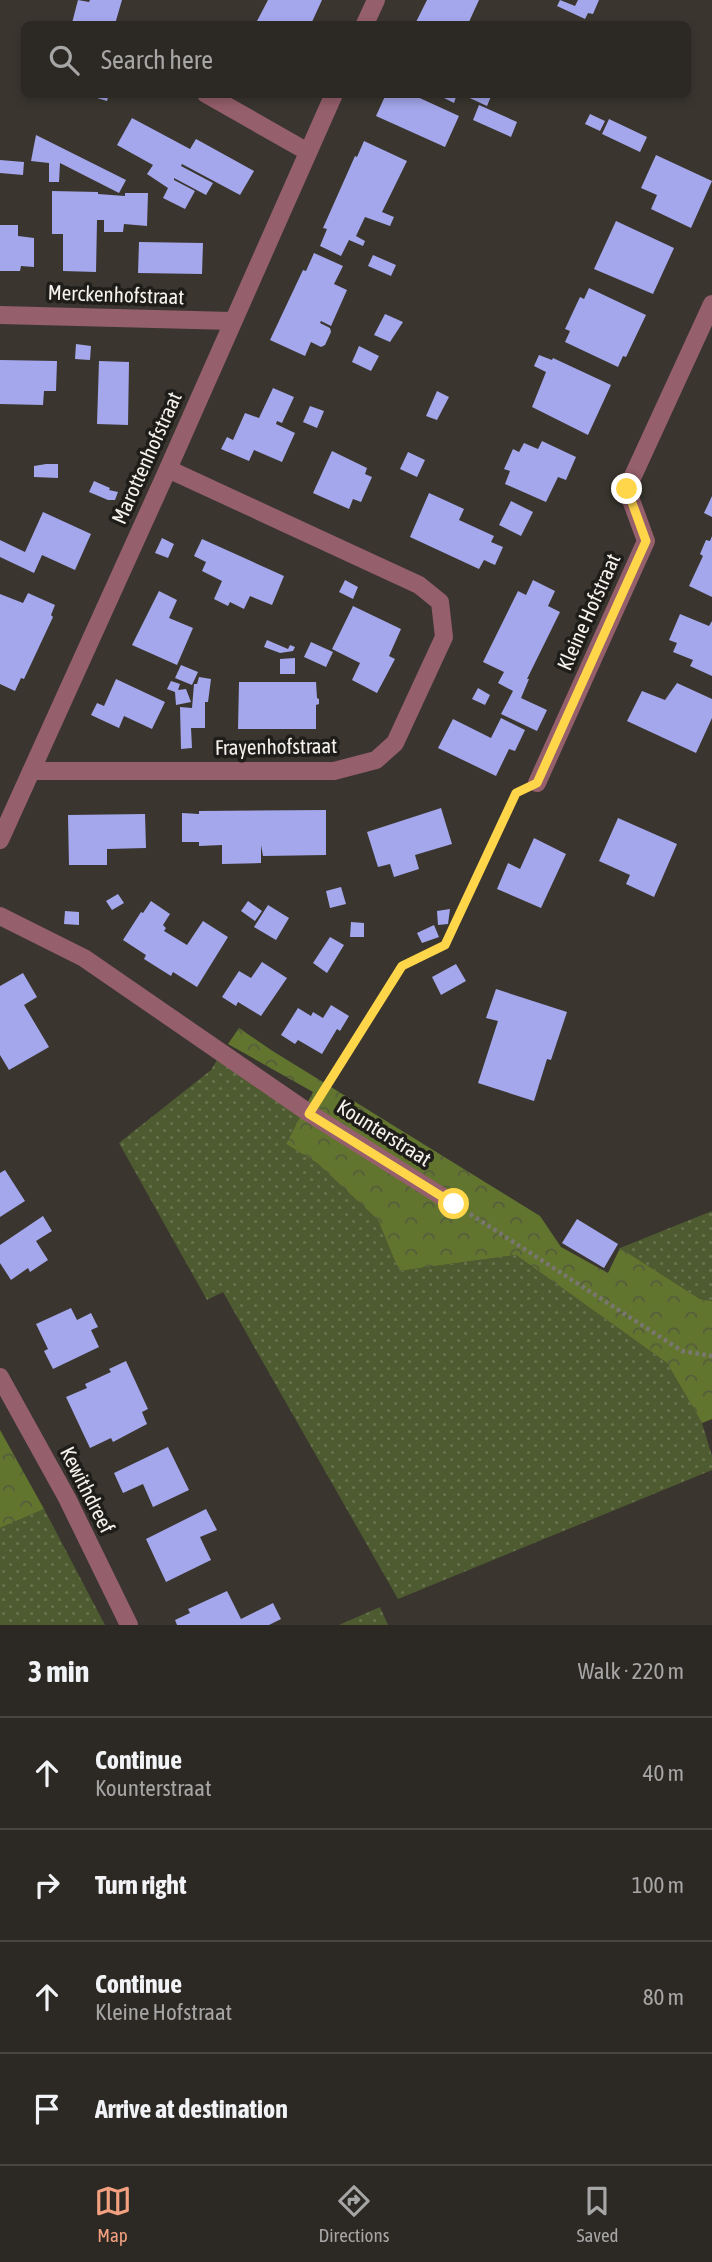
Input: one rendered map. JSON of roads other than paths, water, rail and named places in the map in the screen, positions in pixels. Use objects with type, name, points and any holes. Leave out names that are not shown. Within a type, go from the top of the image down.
[{"type":"street","points":[[366,21],[376,0]]},
{"type":"street","points":[[213,98],[308,152]]},
{"type":"street","name":"Marottenhofstraat","points":[[0,840],[332,98]]},
{"type":"street","name":"Kleine Hofstraat","points":[[537,783],[646,541],[627,489],[712,304]]},
{"type":"street","name":"Merckenhofstraat","points":[[0,315],[232,321]]},
{"type":"street","name":"Frayenhofstraat","points":[[31,771],[334,771],[376,760],[395,743],[444,637],[440,602],[419,585],[168,469]]},
{"type":"street","name":"Kounterstraat","points":[[0,916],[85,958],[309,1114],[454,1204]]},
{"type":"street","name":"Kewithdreef","points":[[0,1377],[67,1497],[129,1625]]}]
